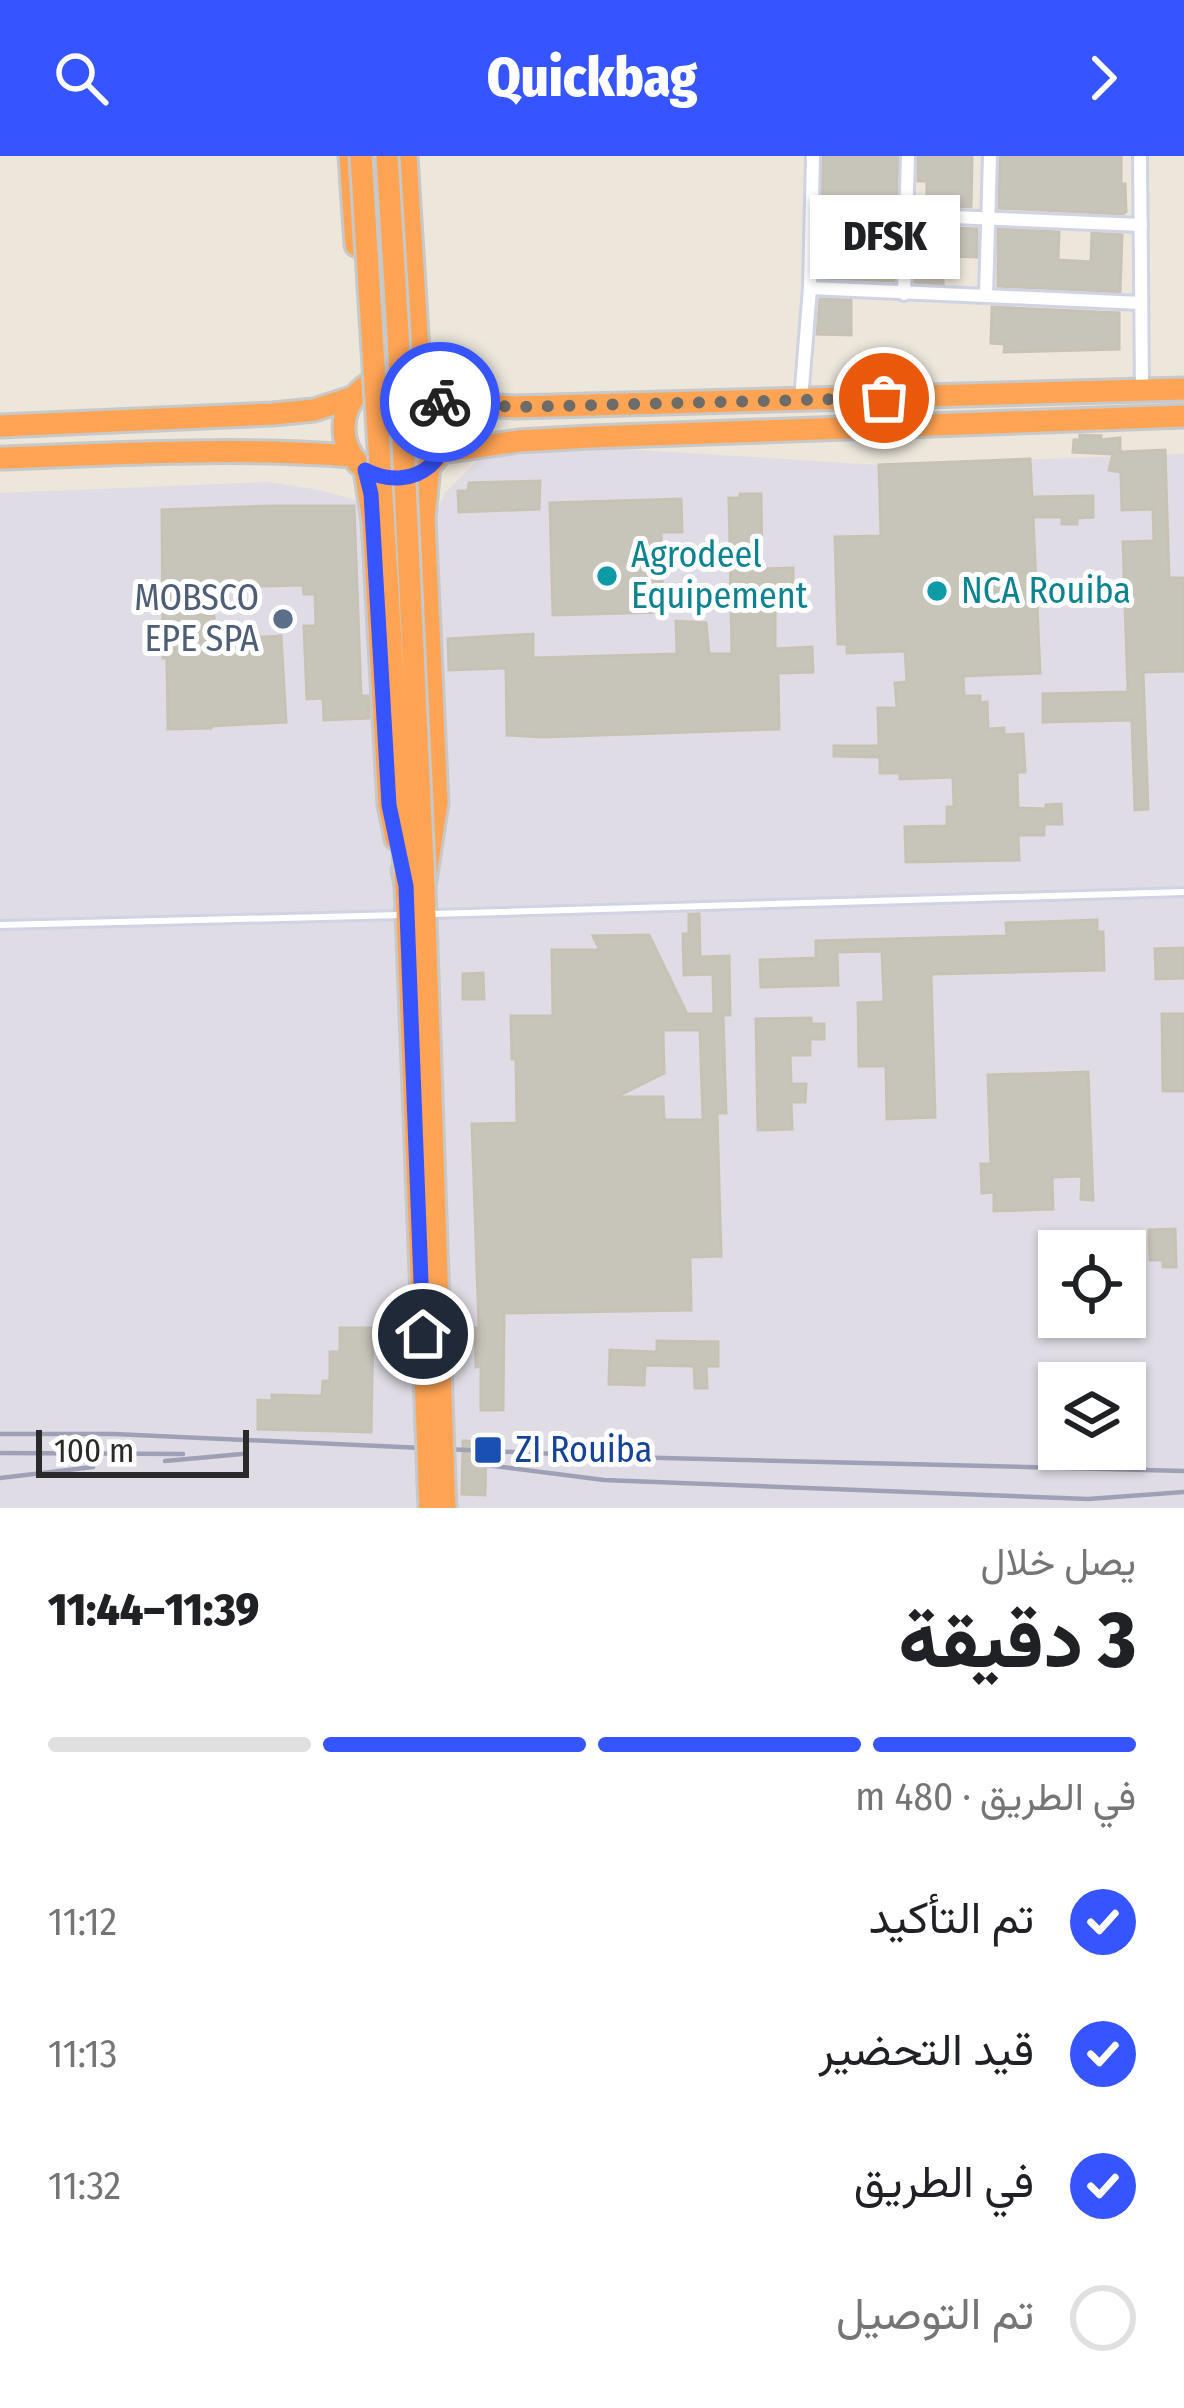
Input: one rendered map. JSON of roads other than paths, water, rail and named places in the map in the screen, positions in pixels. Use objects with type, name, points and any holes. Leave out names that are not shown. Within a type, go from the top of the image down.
[{"type":"highway","points":[[350,156],[359,392],[344,426],[371,494],[389,805],[415,886]]},
{"type":"highway","points":[[362,156],[415,886]]},
{"type":"highway","points":[[387,156],[399,357],[434,1426],[437,1484],[445,1508]]},
{"type":"highway","points":[[406,156],[420,383]]},
{"type":"highway","points":[[0,426],[314,410],[392,377],[420,383],[440,402],[447,427],[424,518],[437,803],[415,886]]},
{"type":"highway","points":[[440,402],[514,407],[1184,389]]},
{"type":"highway","points":[[0,458],[246,451],[359,463],[377,476],[404,478],[435,460],[519,441],[1184,416]]},
{"type":"highway","points":[[430,1508],[437,1484]]},
{"type":"street","points":[[801,401],[811,289],[813,156]]},
{"type":"street","points":[[904,294],[908,156]]},
{"type":"street","points":[[986,296],[990,156]]},
{"type":"street","points":[[1140,156],[1142,391]]},
{"type":"street","points":[[812,211],[1141,226]]},
{"type":"street","points":[[811,289],[1141,303]]},
{"type":"lane","points":[[0,925],[1184,892]]},
{"type":"railway","points":[[0,1434],[1184,1471]]},
{"type":"railway","points":[[0,1453],[183,1454]]},
{"type":"railway","points":[[165,1461],[242,1454]]},
{"type":"railway","points":[[478,1464],[604,1480],[1088,1499],[1184,1492]]},
{"type":"railway","points":[[0,1478],[93,1467]]},
{"type":"place","name":"DFSK","points":[[884,398]]},
{"type":"place","name":"Agrodeel Equipement","points":[[607,576]]},
{"type":"place","name":"NCA Rouiba","points":[[937,591]]},
{"type":"place","name":"MOBSCO EPE SPA","points":[[283,619]]},
{"type":"place","name":"ZI Rouiba","points":[[488,1450]]}]
